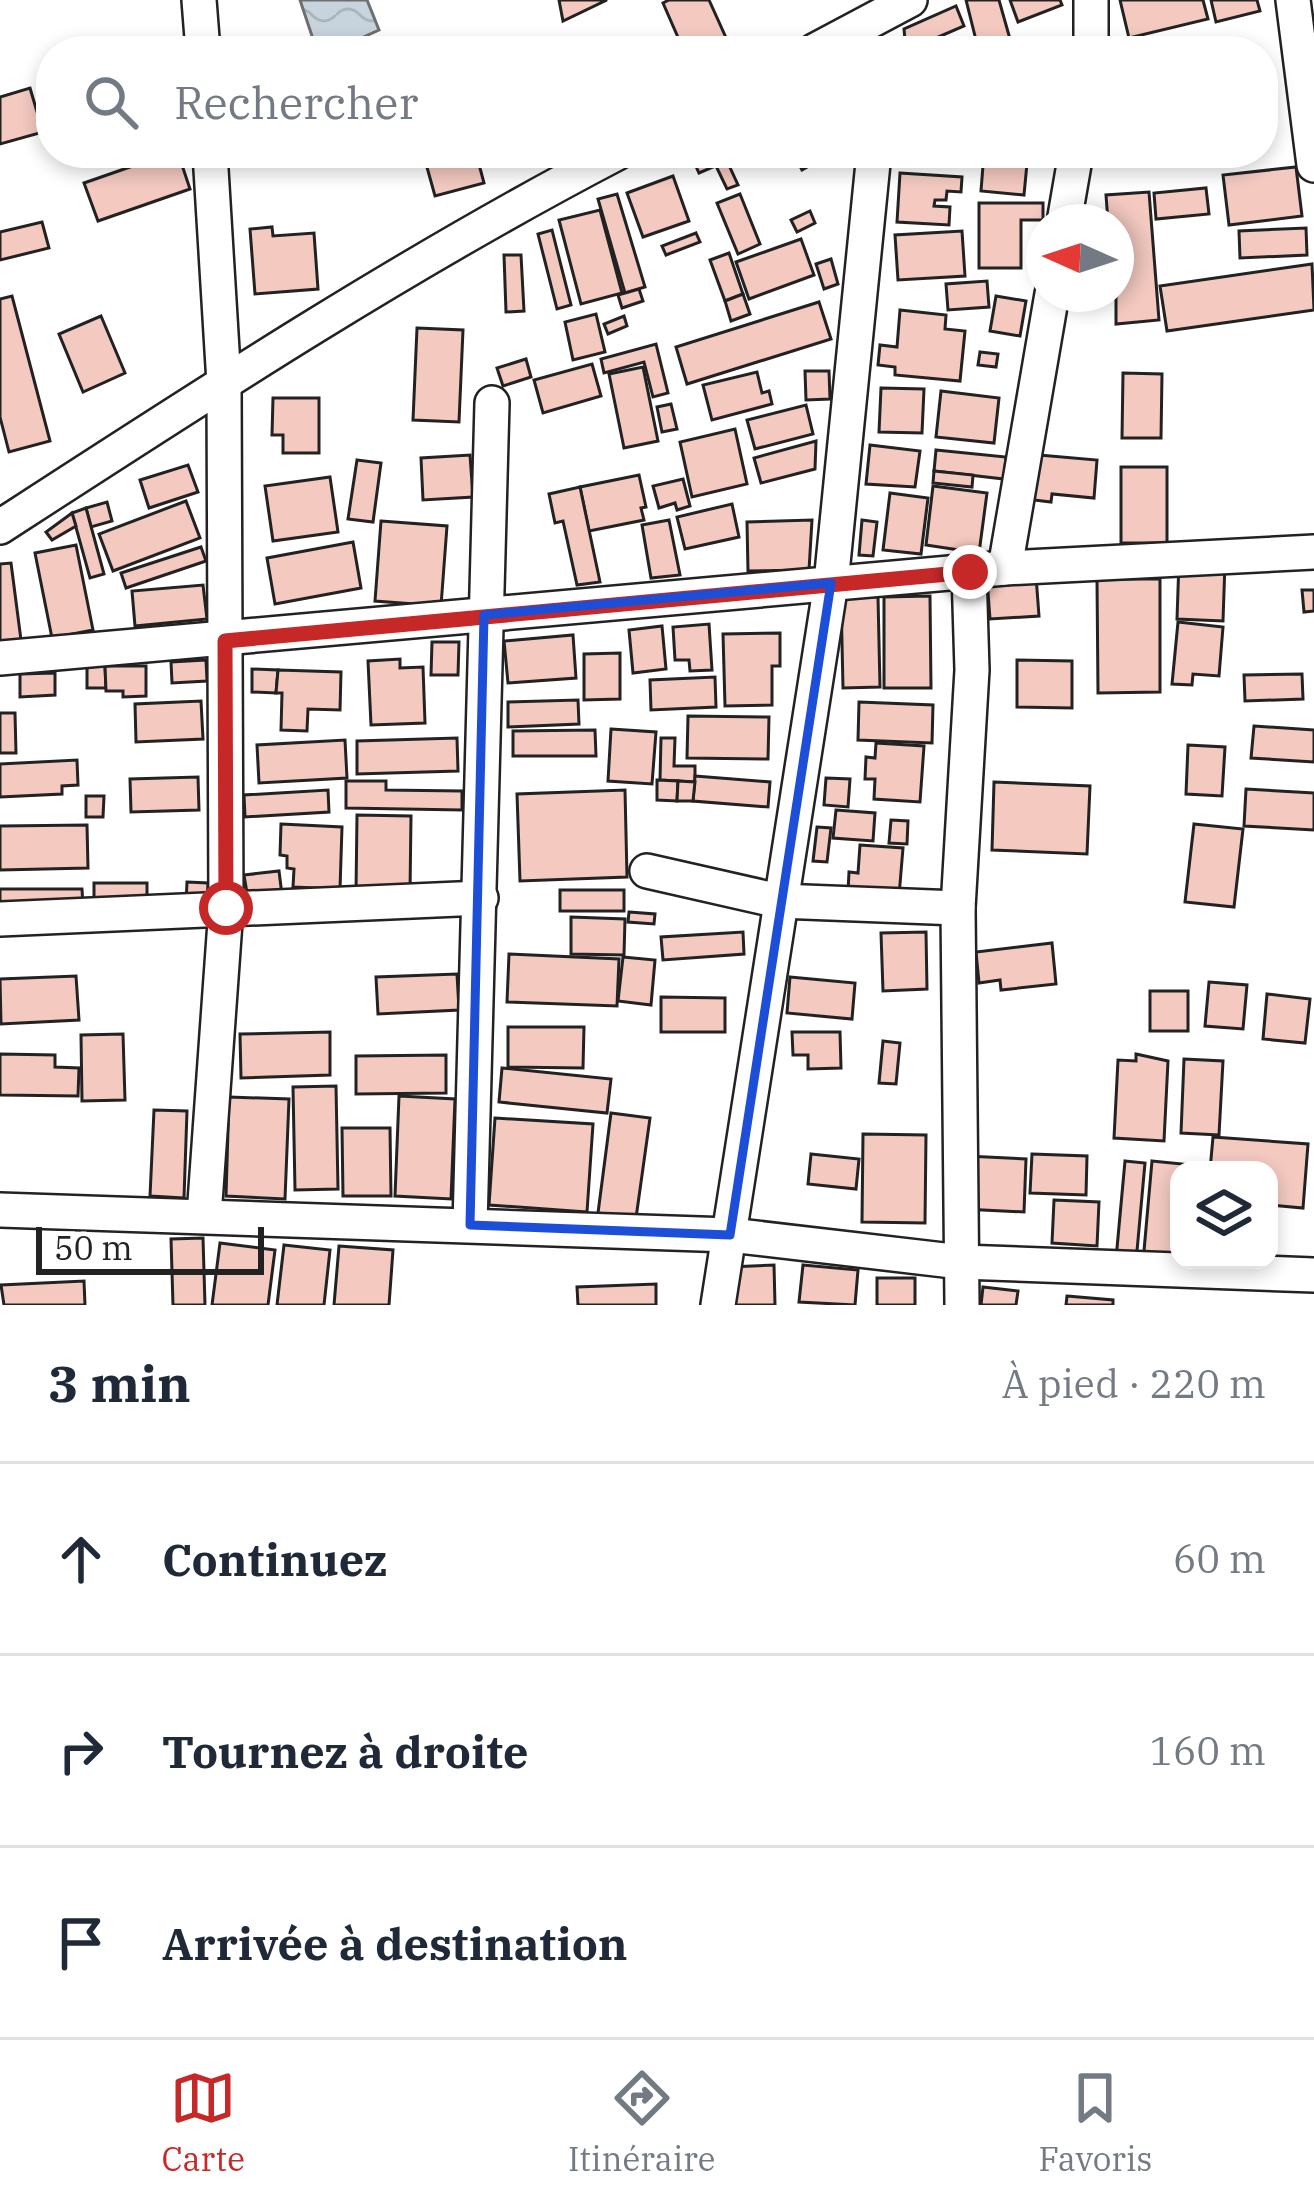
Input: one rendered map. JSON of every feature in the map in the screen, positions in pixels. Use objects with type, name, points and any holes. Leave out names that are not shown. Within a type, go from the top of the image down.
[{"type":"street","points":[[199,0],[201,36]]},
{"type":"street","points":[[1091,0],[1091,36]]},
{"type":"street","points":[[1293,0],[1314,165]]},
{"type":"street","points":[[839,36],[891,5]]},
{"type":"street","points":[[884,36],[891,5]]},
{"type":"street","points":[[204,1216],[226,908],[224,382],[211,168]]},
{"type":"street","points":[[0,526],[501,213],[588,168]]},
{"type":"street","points":[[718,1305],[831,583],[872,168]]},
{"type":"street","points":[[1067,204],[1073,168]]},
{"type":"street","points":[[1005,568],[1049,312]]},
{"type":"street","points":[[470,1225],[492,403]]},
{"type":"street","points":[[0,658],[1005,568],[1314,552]]},
{"type":"street","points":[[962,1305],[958,908],[972,670],[970,572]]},
{"type":"street","points":[[647,872],[779,901],[958,908]]},
{"type":"street","points":[[0,919],[481,898]]},
{"type":"street","points":[[0,1210],[730,1235],[961,1262],[1314,1275]]},
{"type":"highlighted area","points":[[831,583],[730,1235],[470,1225],[484,615]]},
{"type":"water","points":[[300,0],[367,0],[379,30],[366,36],[312,36]]},
{"type":"building","points":[[559,0],[607,0],[563,21]]},
{"type":"building","points":[[709,0],[725,36],[677,36],[663,3]]},
{"type":"building","points":[[966,0],[999,0],[1009,36],[975,36]]},
{"type":"building","points":[[1010,0],[1060,0],[1062,5],[1018,22]]},
{"type":"building","points":[[1120,0],[1203,0],[1208,19],[1129,36]]},
{"type":"building","points":[[1211,0],[1257,0],[1260,11],[1216,22]]},
{"type":"building","points":[[956,6],[964,26],[941,36],[905,36],[904,29]]},
{"type":"building","points":[[30,88],[36,134],[0,144],[0,97]]},
{"type":"building","points":[[1296,167],[1302,216],[1229,225],[1223,175]]},
{"type":"building","points":[[127,168],[183,168],[190,189],[98,221],[84,183]]},
{"type":"building","points":[[427,168],[480,168],[484,183],[435,196]]},
{"type":"building","points":[[717,168],[730,168],[738,185],[727,189]]},
{"type":"building","points":[[983,168],[1027,168],[1024,195],[981,191]]},
{"type":"building","points":[[900,173],[962,177],[961,192],[947,191],[946,200],[935,200],[934,206],[950,207],[949,225],[897,222]]},
{"type":"building","points":[[673,176],[689,221],[643,237],[627,193]]},
{"type":"building","points":[[1206,188],[1209,214],[1156,219],[1154,193]]},
{"type":"building","points":[[1149,192],[1159,320],[1116,324],[1116,312],[1134,312],[1134,204],[1107,204],[1106,195]]},
{"type":"building","points":[[617,194],[645,287],[625,293],[598,199]]},
{"type":"building","points":[[740,194],[760,244],[738,254],[717,203]]},
{"type":"building","points":[[979,203],[1043,203],[1026,204],[1026,220],[1021,220],[1021,268],[979,268]]},
{"type":"building","points":[[600,210],[622,293],[581,304],[559,220]]},
{"type":"building","points":[[810,211],[815,223],[797,232],[791,220]]},
{"type":"building","points":[[42,222],[49,248],[0,260],[0,232]]},
{"type":"building","points":[[272,227],[273,236],[314,233],[318,289],[255,294],[250,229]]},
{"type":"building","points":[[1306,228],[1307,255],[1240,258],[1239,231]]},
{"type":"building","points":[[552,230],[571,305],[557,309],[538,234]]},
{"type":"building","points":[[962,231],[965,276],[898,280],[895,235]]},
{"type":"building","points":[[696,233],[700,242],[666,255],[662,246]]},
{"type":"building","points":[[801,239],[814,275],[749,299],[736,262]]},
{"type":"building","points":[[729,253],[743,294],[725,301],[710,260]]},
{"type":"building","points":[[504,255],[521,255],[524,311],[506,312]]},
{"type":"building","points":[[831,259],[838,284],[824,289],[816,264]]},
{"type":"building","points":[[1312,264],[1314,310],[1167,331],[1160,286]]},
{"type":"building","points":[[987,281],[989,307],[948,310],[946,284]]},
{"type":"building","points":[[639,289],[643,301],[622,308],[618,295]]},
{"type":"building","points":[[743,294],[750,314],[731,321],[725,301]]},
{"type":"building","points":[[12,296],[50,441],[9,452],[0,417],[0,299]]},
{"type":"building","points":[[996,296],[1026,301],[1020,336],[990,331]]},
{"type":"building","points":[[819,302],[831,339],[687,384],[676,347]]},
{"type":"building","points":[[900,310],[946,315],[945,329],[965,331],[960,381],[895,375],[895,367],[878,365],[880,345],[897,347]]},
{"type":"building","points":[[596,314],[605,352],[573,360],[565,322]]},
{"type":"building","points":[[101,316],[125,373],[83,392],[59,334]]},
{"type":"building","points":[[624,316],[627,326],[608,334],[604,324]]},
{"type":"building","points":[[417,328],[463,330],[459,422],[413,420]]},
{"type":"building","points":[[656,344],[668,393],[653,397],[644,362],[604,373],[601,359]]},
{"type":"building","points":[[980,352],[998,354],[996,367],[978,365]]},
{"type":"building","points":[[526,359],[531,377],[503,386],[497,368]]},
{"type":"building","points":[[592,364],[601,396],[543,413],[534,380]]},
{"type":"building","points":[[643,367],[658,441],[624,448],[609,374]]},
{"type":"building","points":[[805,371],[829,371],[830,399],[806,400]]},
{"type":"building","points":[[757,372],[762,393],[769,391],[772,404],[712,420],[703,385]]},
{"type":"building","points":[[1123,373],[1162,374],[1161,438],[1122,438]]},
{"type":"building","points":[[881,388],[924,389],[922,433],[879,432]]},
{"type":"building","points":[[941,391],[999,398],[994,443],[936,437]]},
{"type":"building","points":[[273,398],[319,398],[319,453],[283,453],[283,435],[272,435]]},
{"type":"building","points":[[671,404],[677,429],[662,432],[657,407]]},
{"type":"building","points":[[806,405],[813,434],[755,449],[747,420]]},
{"type":"building","points":[[735,429],[747,484],[692,497],[680,442]]},
{"type":"building","points":[[816,441],[815,469],[761,483],[754,458]]},
{"type":"building","points":[[870,445],[920,451],[915,487],[866,484]]},
{"type":"building","points":[[936,450],[1006,457],[1004,479],[934,471]]},
{"type":"building","points":[[470,455],[473,497],[423,500],[421,458]]},
{"type":"building","points":[[1039,455],[1097,460],[1094,498],[1052,494],[1051,502],[1034,500]]},
{"type":"building","points":[[357,460],[381,463],[373,522],[348,519]]},
{"type":"building","points":[[188,465],[198,492],[149,508],[140,480]]},
{"type":"building","points":[[1121,467],[1167,467],[1167,543],[1121,543]]},
{"type":"building","points":[[934,471],[973,475],[972,487],[933,483]]},
{"type":"building","points":[[639,475],[644,520],[589,531],[580,487]]},
{"type":"building","points":[[330,477],[338,532],[273,541],[265,486]]},
{"type":"building","points":[[683,479],[690,506],[677,510],[675,503],[659,508],[653,486]]},
{"type":"building","points":[[933,486],[987,493],[979,553],[926,545]]},
{"type":"building","points":[[580,487],[600,582],[577,585],[563,521],[555,523],[549,494]]},
{"type":"building","points":[[890,493],[928,498],[921,554],[883,550]]},
{"type":"building","points":[[186,501],[200,538],[113,571],[99,534]]},
{"type":"building","points":[[107,502],[112,521],[91,527],[86,508]]},
{"type":"building","points":[[732,504],[739,537],[685,549],[677,517]]},
{"type":"building","points":[[86,508],[104,574],[90,578],[72,513]]},
{"type":"building","points":[[72,513],[76,526],[52,540],[46,532]]},
{"type":"building","points":[[669,520],[680,575],[651,578],[642,525]]},
{"type":"building","points":[[812,520],[809,570],[748,571],[747,522]]},
{"type":"building","points":[[862,520],[877,522],[873,556],[859,555]]},
{"type":"building","points":[[381,521],[447,526],[441,606],[375,601]]},
{"type":"building","points":[[353,542],[361,588],[275,604],[267,558]]},
{"type":"building","points":[[76,545],[93,630],[52,638],[35,553]]},
{"type":"building","points":[[201,547],[206,561],[126,588],[121,573]]},
{"type":"building","points":[[1179,561],[1225,563],[1223,621],[1177,619]]},
{"type":"building","points":[[11,563],[21,640],[0,643],[0,564]]},
{"type":"building","points":[[1036,576],[1039,616],[990,619],[987,579]]},
{"type":"building","points":[[1097,579],[1160,579],[1160,692],[1098,693]]},
{"type":"building","points":[[203,585],[207,619],[135,626],[132,591]]},
{"type":"building","points":[[1302,590],[1314,590],[1314,611],[1304,612]]},
{"type":"building","points":[[930,596],[931,688],[884,688],[884,597]]},
{"type":"building","points":[[841,597],[878,597],[880,687],[843,688]]},
{"type":"building","points":[[1178,622],[1223,627],[1219,676],[1193,674],[1192,685],[1172,684]]},
{"type":"building","points":[[709,624],[712,670],[690,671],[689,660],[675,660],[673,627]]},
{"type":"building","points":[[662,626],[666,669],[633,673],[629,630]]},
{"type":"building","points":[[780,633],[780,666],[772,666],[772,705],[725,706],[723,634]]},
{"type":"building","points":[[573,635],[576,678],[508,683],[504,641]]},
{"type":"building","points":[[432,642],[459,642],[458,675],[431,675]]},
{"type":"building","points":[[620,653],[620,699],[584,700],[584,654]]},
{"type":"building","points":[[400,659],[400,668],[423,667],[425,723],[371,725],[368,661]]},
{"type":"building","points":[[206,660],[207,681],[172,683],[171,662]]},
{"type":"building","points":[[1017,660],[1072,661],[1072,708],[1017,707]]},
{"type":"building","points":[[105,666],[106,688],[87,688],[87,667]]},
{"type":"building","points":[[105,666],[146,666],[146,696],[123,697],[123,691],[106,691]]},
{"type":"building","points":[[252,669],[278,670],[276,693],[252,692]]},
{"type":"building","points":[[278,670],[341,672],[340,710],[308,709],[307,731],[281,730]]},
{"type":"building","points":[[55,673],[55,695],[20,697],[20,674]]},
{"type":"building","points":[[1302,674],[1303,699],[1245,701],[1244,675]]},
{"type":"building","points":[[715,677],[716,707],[651,710],[650,680]]},
{"type":"building","points":[[578,700],[579,724],[508,727],[508,702]]},
{"type":"building","points":[[201,701],[203,739],[136,742],[135,704]]},
{"type":"building","points":[[859,702],[933,705],[932,743],[858,740]]},
{"type":"building","points":[[0,713],[15,713],[16,753],[0,753]]},
{"type":"building","points":[[688,716],[769,717],[768,759],[687,758]]},
{"type":"building","points":[[1254,726],[1314,730],[1314,762],[1251,758]]},
{"type":"building","points":[[611,729],[656,732],[652,784],[608,781]]},
{"type":"building","points":[[595,730],[596,756],[513,756],[513,731]]},
{"type":"building","points":[[457,738],[458,771],[357,774],[357,741]]},
{"type":"building","points":[[661,738],[675,738],[674,766],[695,766],[695,782],[660,780]]},
{"type":"building","points":[[345,740],[347,778],[259,783],[257,745]]},
{"type":"building","points":[[876,743],[924,746],[920,802],[874,799],[875,779],[865,779],[866,757],[875,758]]},
{"type":"building","points":[[1188,745],[1225,747],[1222,796],[1186,794]]},
{"type":"building","points":[[77,760],[78,785],[62,786],[62,794],[0,797],[0,764]]},
{"type":"building","points":[[695,776],[770,782],[768,807],[693,801]]},
{"type":"building","points":[[198,777],[199,810],[131,812],[130,779]]},
{"type":"building","points":[[826,778],[850,779],[848,807],[824,805]]},
{"type":"building","points":[[657,780],[678,781],[677,801],[657,800]]},
{"type":"building","points":[[346,781],[386,781],[386,790],[462,791],[462,810],[346,808]]},
{"type":"building","points":[[678,781],[695,782],[693,801],[677,801]]},
{"type":"building","points":[[994,782],[1090,786],[1087,854],[992,850]]},
{"type":"building","points":[[1246,789],[1314,793],[1314,830],[1244,826]]},
{"type":"building","points":[[328,790],[329,812],[245,817],[244,795]]},
{"type":"building","points":[[625,790],[627,877],[520,881],[517,794]]},
{"type":"building","points":[[86,796],[104,796],[103,817],[86,817]]},
{"type":"building","points":[[836,810],[875,813],[873,841],[833,838]]},
{"type":"building","points":[[357,815],[411,816],[410,893],[356,892]]},
{"type":"building","points":[[891,820],[908,821],[907,844],[889,843]]},
{"type":"building","points":[[281,824],[342,827],[340,889],[293,887],[294,869],[287,868],[287,856],[280,855]]},
{"type":"building","points":[[1194,824],[1243,829],[1234,907],[1185,902]]},
{"type":"building","points":[[87,825],[88,868],[0,870],[0,826]]},
{"type":"building","points":[[817,827],[831,828],[827,862],[813,861]]},
{"type":"building","points":[[860,845],[903,848],[899,896],[848,892],[849,872],[858,873]]},
{"type":"building","points":[[279,871],[282,895],[248,899],[244,875]]},
{"type":"building","points":[[187,882],[208,883],[207,904],[186,903]]},
{"type":"building","points":[[94,883],[147,883],[147,901],[94,901]]},
{"type":"building","points":[[0,889],[82,889],[83,907],[0,907]]},
{"type":"building","points":[[560,890],[624,890],[624,911],[560,911]]},
{"type":"building","points":[[629,912],[655,914],[654,924],[628,922]]},
{"type":"building","points":[[571,917],[625,919],[624,955],[571,954]]},
{"type":"building","points":[[743,932],[744,954],[663,960],[661,937]]},
{"type":"building","points":[[926,932],[927,989],[883,991],[881,933]]},
{"type":"building","points":[[1052,943],[1056,984],[1001,990],[1000,980],[979,983],[976,952]]},
{"type":"building","points":[[509,954],[619,959],[617,1006],[507,1002]]},
{"type":"building","points":[[623,957],[655,960],[651,1005],[618,1001]]},
{"type":"building","points":[[457,974],[459,1010],[378,1014],[376,977]]},
{"type":"building","points":[[76,976],[79,1020],[1,1024],[0,979]]},
{"type":"building","points":[[790,977],[855,983],[852,1019],[787,1013]]},
{"type":"building","points":[[1209,982],[1247,985],[1243,1029],[1205,1026]]},
{"type":"building","points":[[1150,991],[1188,991],[1188,1031],[1150,1031]]},
{"type":"building","points":[[1267,994],[1310,999],[1305,1043],[1263,1039]]},
{"type":"building","points":[[661,997],[725,998],[725,1032],[661,1032]]},
{"type":"building","points":[[508,1027],[584,1027],[583,1068],[508,1067]]},
{"type":"building","points":[[330,1032],[330,1075],[241,1078],[240,1034]]},
{"type":"building","points":[[792,1032],[840,1032],[841,1068],[808,1069],[808,1055],[793,1055]]},
{"type":"building","points":[[123,1034],[125,1100],[82,1101],[81,1035]]},
{"type":"building","points":[[883,1041],[900,1043],[896,1084],[879,1083]]},
{"type":"building","points":[[0,1054],[55,1055],[55,1067],[79,1068],[78,1096],[0,1095]]},
{"type":"building","points":[[1136,1054],[1168,1061],[1164,1141],[1114,1138],[1118,1060],[1136,1061]]},
{"type":"building","points":[[446,1055],[446,1093],[356,1094],[356,1056]]},
{"type":"building","points":[[1184,1059],[1223,1061],[1219,1135],[1181,1133]]},
{"type":"building","points":[[502,1068],[611,1079],[607,1113],[499,1102]]},
{"type":"building","points":[[336,1086],[338,1189],[295,1190],[293,1087]]},
{"type":"building","points":[[399,1096],[455,1099],[451,1199],[395,1196]]},
{"type":"building","points":[[229,1097],[289,1099],[285,1199],[226,1196]]},
{"type":"building","points":[[154,1110],[187,1111],[184,1198],[150,1196]]},
{"type":"building","points":[[611,1113],[650,1118],[636,1218],[598,1213]]},
{"type":"building","points":[[495,1118],[593,1124],[587,1212],[489,1205]]},
{"type":"building","points":[[342,1128],[390,1128],[391,1196],[343,1196]]},
{"type":"building","points":[[863,1134],[926,1135],[925,1223],[862,1222]]},
{"type":"building","points":[[1213,1137],[1308,1144],[1303,1208],[1278,1206],[1278,1161],[1211,1161]]},
{"type":"building","points":[[811,1154],[859,1159],[856,1189],[808,1184]]},
{"type":"building","points":[[1032,1154],[1087,1156],[1086,1195],[1030,1193]]},
{"type":"building","points":[[966,1156],[1026,1159],[1024,1212],[963,1209]]},
{"type":"building","points":[[1125,1161],[1145,1163],[1136,1262],[1116,1259]]},
{"type":"building","points":[[1152,1161],[1170,1163],[1170,1260],[1143,1262]]},
{"type":"building","points":[[1054,1200],[1099,1202],[1097,1246],[1052,1243]]},
{"type":"building","points":[[203,1238],[205,1305],[173,1305],[171,1239]]},
{"type":"building","points":[[220,1243],[275,1250],[268,1305],[212,1305]]},
{"type":"building","points":[[284,1245],[330,1250],[324,1305],[277,1305]]},
{"type":"building","points":[[339,1246],[393,1250],[389,1305],[334,1305]]},
{"type":"building","points":[[774,1265],[775,1305],[730,1305],[729,1267]]},
{"type":"building","points":[[803,1265],[858,1270],[855,1305],[799,1302]]},
{"type":"building","points":[[877,1278],[915,1278],[915,1305],[877,1305]]},
{"type":"building","points":[[84,1281],[85,1305],[4,1305],[1,1285]]},
{"type":"building","points":[[656,1284],[656,1305],[578,1305],[577,1287]]},
{"type":"building","points":[[983,1287],[1018,1291],[1016,1305],[981,1305]]},
{"type":"building","points":[[1067,1296],[1113,1300],[1113,1305],[1066,1305]]},
{"type":"route","points":[[226,908],[225,641],[970,572]]}]
